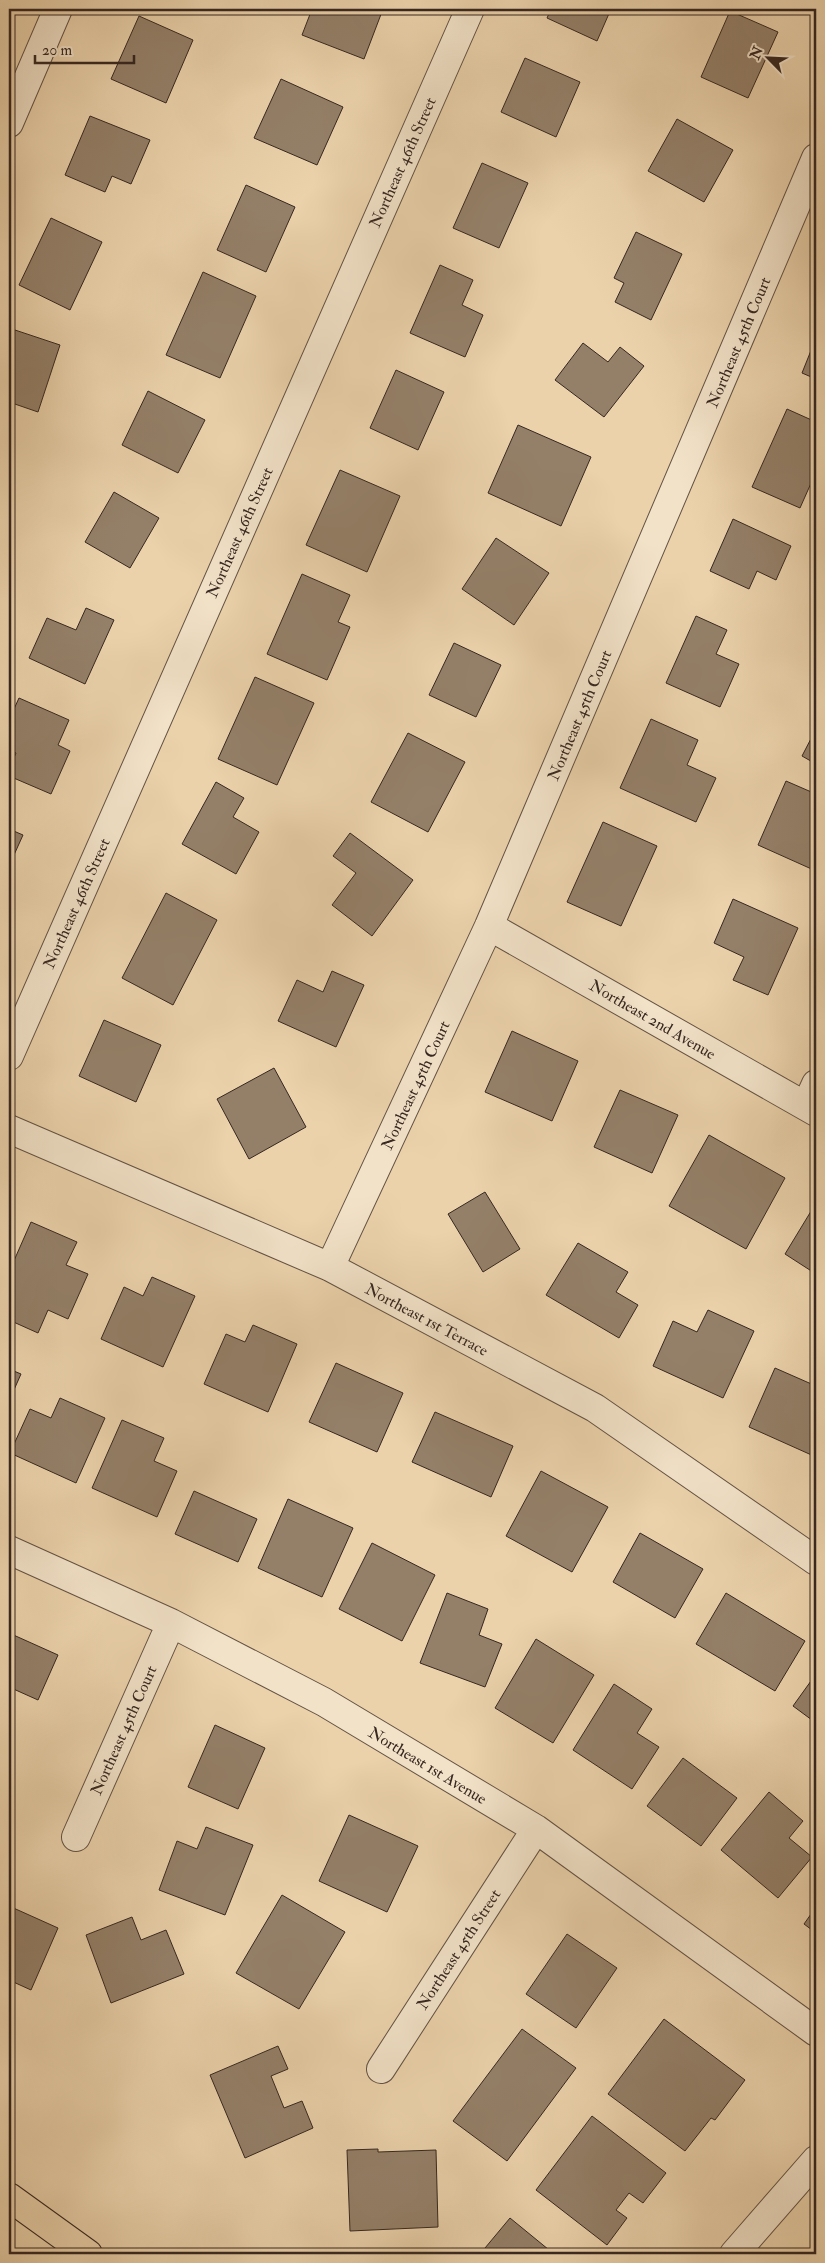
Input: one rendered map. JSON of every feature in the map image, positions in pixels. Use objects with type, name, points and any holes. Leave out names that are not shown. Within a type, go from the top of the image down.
[{"type":"highway","points":[[9,2197],[88,2254]]},
{"type":"street","points":[[9,122],[58,9]]},
{"type":"street","name":"Northeast 46th Street","points":[[9,1056],[470,9]]},
{"type":"street","name":"Northeast 45th Court","points":[[330,1267],[489,926],[816,158]]},
{"type":"street","name":"Northeast 2nd Avenue","points":[[489,926],[813,1101]]},
{"type":"street","name":"Northeast 1st Terrace","points":[[9,1129],[330,1267],[595,1408],[816,1561]]},
{"type":"street","name":"Northeast 1st Avenue","points":[[9,1550],[171,1623],[324,1702],[536,1829],[816,2032]]},
{"type":"street","name":"Northeast 45th Court","points":[[76,1837],[171,1623]]},
{"type":"street","name":"Northeast 45th Street","points":[[381,2069],[536,1829]]},
{"type":"street","points":[[734,2254],[816,2160]]},
{"type":"building","points":[[312,9],[383,9],[364,59],[302,35]]},
{"type":"building","points":[[551,9],[611,9],[597,41],[547,18]]},
{"type":"building","points":[[730,11],[778,32],[748,98],[701,77]]},
{"type":"building","points":[[139,16],[193,40],[166,103],[111,79]]},
{"type":"building","points":[[525,58],[580,82],[556,137],[501,112]]},
{"type":"building","points":[[281,79],[343,107],[317,165],[254,138]]},
{"type":"building","points":[[90,116],[150,140],[131,184],[112,176],[105,192],[65,175]]},
{"type":"building","points":[[677,119],[733,150],[704,202],[648,171]]},
{"type":"building","points":[[482,163],[528,183],[499,248],[453,228]]},
{"type":"building","points":[[246,185],[295,207],[266,272],[217,250]]},
{"type":"building","points":[[51,218],[102,242],[70,310],[19,285]]},
{"type":"building","points":[[636,232],[682,254],[651,320],[615,302],[624,283],[614,278]]},
{"type":"building","points":[[440,265],[473,280],[462,305],[483,315],[465,357],[410,333]]},
{"type":"building","points":[[203,272],[256,296],[220,378],[166,355]]},
{"type":"building","points":[[9,328],[60,345],[38,412],[9,402]]},
{"type":"building","points":[[816,338],[816,379],[802,373]]},
{"type":"building","points":[[583,343],[608,362],[620,347],[644,366],[604,417],[555,380]]},
{"type":"building","points":[[396,370],[444,392],[418,450],[370,428]]},
{"type":"building","points":[[148,391],[205,420],[178,473],[122,445]]},
{"type":"building","points":[[787,409],[816,422],[816,472],[800,508],[752,487]]},
{"type":"building","points":[[518,425],[591,457],[561,526],[488,493]]},
{"type":"building","points":[[340,470],[400,496],[367,572],[306,545]]},
{"type":"building","points":[[114,492],[159,518],[130,568],[85,542]]},
{"type":"building","points":[[733,519],[791,546],[776,580],[757,571],[749,589],[710,571]]},
{"type":"building","points":[[496,538],[549,573],[514,625],[462,589]]},
{"type":"building","points":[[302,574],[350,595],[338,622],[350,627],[327,680],[267,654]]},
{"type":"building","points":[[86,608],[114,620],[85,684],[29,658],[47,618],[76,630]]},
{"type":"building","points":[[696,616],[727,630],[716,654],[739,664],[720,707],[666,683]]},
{"type":"building","points":[[454,643],[501,665],[476,717],[429,695]]},
{"type":"building","points":[[255,677],[314,703],[277,785],[218,759]]},
{"type":"building","points":[[19,698],[69,720],[58,745],[70,751],[51,794],[9,776],[9,769],[16,753],[9,749],[9,720]]},
{"type":"building","points":[[651,719],[698,740],[687,765],[716,778],[696,822],[620,788]]},
{"type":"building","points":[[816,729],[816,764],[802,756]]},
{"type":"building","points":[[408,733],[465,762],[428,832],[371,802]]},
{"type":"building","points":[[786,781],[816,794],[816,871],[758,845]]},
{"type":"building","points":[[216,782],[244,798],[233,817],[259,832],[236,874],[182,844]]},
{"type":"building","points":[[603,822],[657,846],[621,926],[567,902]]},
{"type":"building","points":[[9,829],[23,835],[9,866]]},
{"type":"building","points":[[350,833],[413,880],[372,936],[332,905],[356,873],[333,856]]},
{"type":"building","points":[[166,893],[217,920],[173,1005],[122,978]]},
{"type":"building","points":[[733,899],[798,928],[768,995],[733,980],[744,957],[714,943]]},
{"type":"building","points":[[332,971],[364,985],[336,1047],[278,1021],[297,980],[323,992]]},
{"type":"building","points":[[104,1020],[161,1045],[136,1102],[79,1076]]},
{"type":"building","points":[[512,1031],[578,1061],[552,1121],[485,1092]]},
{"type":"building","points":[[274,1068],[306,1127],[249,1159],[217,1099]]},
{"type":"building","points":[[620,1090],[678,1115],[652,1173],[594,1147]]},
{"type":"building","points":[[709,1135],[785,1178],[746,1249],[669,1206]]},
{"type":"building","points":[[485,1192],[520,1249],[483,1272],[448,1214]]},
{"type":"building","points":[[816,1203],[816,1274],[785,1254]]},
{"type":"building","points":[[31,1222],[77,1242],[66,1265],[88,1274],[68,1319],[48,1310],[38,1333],[9,1320],[9,1272]]},
{"type":"building","points":[[578,1243],[628,1272],[616,1292],[638,1305],[619,1338],[546,1295]]},
{"type":"building","points":[[152,1277],[195,1296],[163,1367],[101,1339],[124,1287],[143,1296]]},
{"type":"building","points":[[708,1310],[754,1331],[723,1398],[653,1366],[673,1321],[697,1332]]},
{"type":"building","points":[[253,1325],[297,1344],[268,1412],[204,1384],[226,1334],[245,1342]]},
{"type":"building","points":[[336,1363],[403,1393],[377,1452],[309,1422]]},
{"type":"building","points":[[775,1368],[816,1386],[816,1457],[749,1427]]},
{"type":"building","points":[[9,1369],[21,1374],[9,1401]]},
{"type":"building","points":[[60,1398],[105,1418],[76,1483],[10,1453],[30,1409],[51,1418]]},
{"type":"building","points":[[435,1412],[513,1446],[491,1497],[412,1462]]},
{"type":"building","points":[[122,1420],[164,1438],[154,1461],[177,1471],[157,1517],[92,1488]]},
{"type":"building","points":[[541,1471],[608,1507],[572,1572],[506,1536]]},
{"type":"building","points":[[194,1491],[257,1519],[238,1562],[175,1534]]},
{"type":"building","points":[[288,1499],[353,1528],[322,1597],[258,1568]]},
{"type":"building","points":[[640,1533],[703,1569],[675,1618],[613,1582]]},
{"type":"building","points":[[372,1543],[435,1575],[402,1641],[339,1609]]},
{"type":"building","points":[[447,1593],[488,1609],[479,1635],[502,1644],[485,1687],[420,1663]]},
{"type":"building","points":[[726,1593],[805,1641],[775,1691],[696,1644]]},
{"type":"building","points":[[9,1633],[58,1655],[38,1700],[9,1687]]},
{"type":"building","points":[[536,1639],[594,1675],[553,1743],[495,1708]]},
{"type":"building","points":[[816,1674],[816,1723],[793,1706]]},
{"type":"building","points":[[614,1684],[652,1709],[637,1733],[659,1747],[632,1789],[573,1750]]},
{"type":"building","points":[[215,1725],[265,1748],[238,1809],[188,1787]]},
{"type":"building","points":[[683,1758],[737,1798],[701,1846],[647,1806]]},
{"type":"building","points":[[769,1792],[803,1821],[789,1838],[812,1857],[778,1898],[721,1850]]},
{"type":"building","points":[[349,1815],[418,1846],[387,1912],[319,1881]]},
{"type":"building","points":[[206,1827],[253,1845],[225,1915],[159,1890],[177,1841],[197,1849]]},
{"type":"building","points":[[282,1895],[345,1932],[299,2009],[236,1973]]},
{"type":"building","points":[[9,1906],[58,1928],[31,1990],[9,1980]]},
{"type":"building","points":[[816,1907],[816,1933],[804,1924]]},
{"type":"building","points":[[132,1917],[141,1940],[166,1930],[184,1974],[111,2003],[86,1935]]},
{"type":"building","points":[[567,1934],[617,1968],[576,2028],[526,1994]]},
{"type":"building","points":[[664,2019],[745,2080],[715,2120],[711,2118],[685,2151],[608,2094]]},
{"type":"building","points":[[522,2029],[576,2068],[507,2161],[453,2121]]},
{"type":"building","points":[[278,2046],[288,2069],[271,2076],[284,2108],[302,2101],[313,2128],[245,2158],[210,2075]]},
{"type":"building","points":[[592,2116],[666,2173],[643,2203],[629,2193],[616,2210],[627,2218],[607,2245],[536,2190]]},
{"type":"building","points":[[378,2149],[378,2152],[436,2150],[438,2227],[350,2231],[347,2150]]},
{"type":"building","points":[[510,2218],[554,2254],[480,2254]]}]
